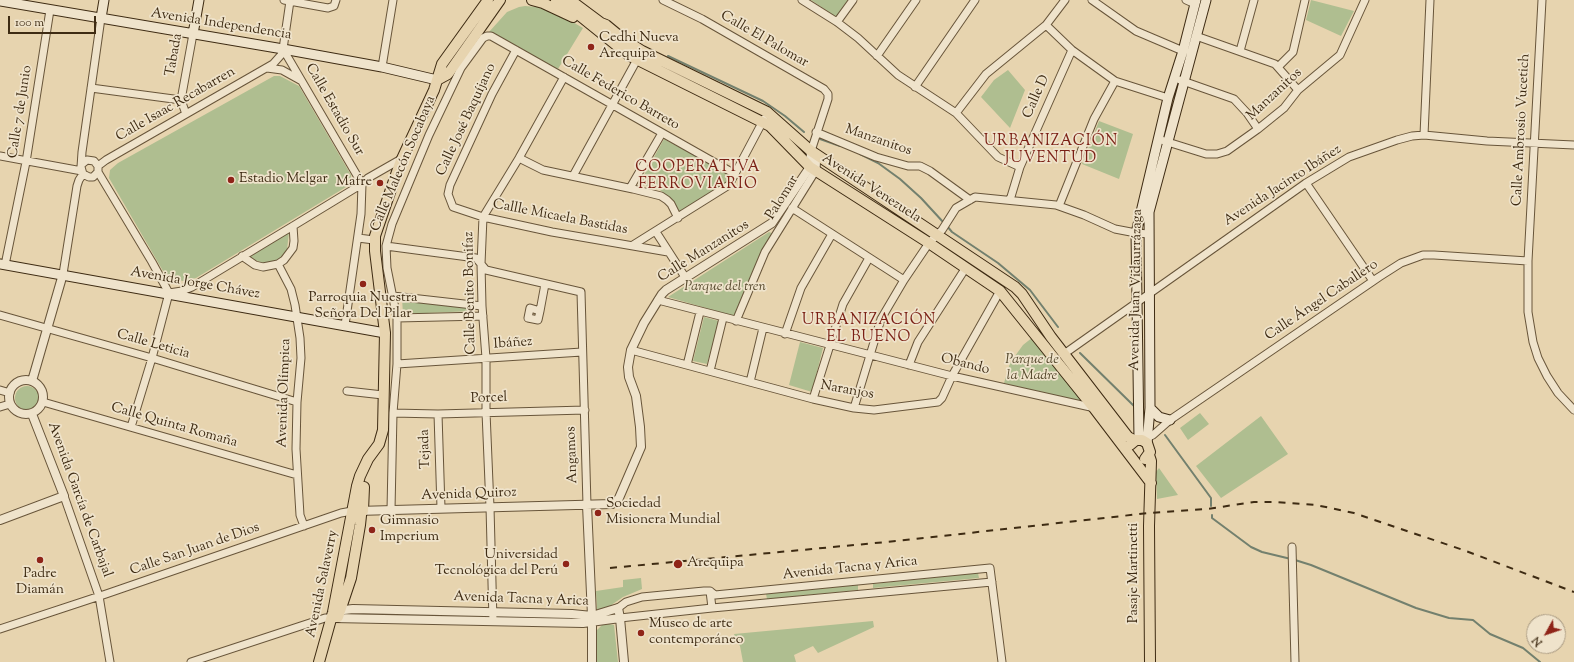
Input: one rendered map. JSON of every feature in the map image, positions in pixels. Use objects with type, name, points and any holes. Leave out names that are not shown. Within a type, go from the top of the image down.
[{"type":"main road","points":[[101,18],[104,0]]},
{"type":"main road","name":"Tabada","points":[[192,34],[198,0]]},
{"type":"main road","points":[[438,78],[448,74],[492,5],[500,0]]},
{"type":"main road","points":[[532,0],[543,3],[603,29]]},
{"type":"main road","name":"Avenida Venezuela","points":[[556,0],[603,29],[630,56],[640,55],[768,112],[814,149],[940,233],[1015,287],[1022,294],[1064,354],[1131,456]]},
{"type":"main road","name":"Avenida Venezuela","points":[[570,0],[601,23],[603,29]]},
{"type":"main road","points":[[579,0],[597,15],[603,29]]},
{"type":"main road","name":"Avenida Juan Vidaurrázaga","points":[[1145,442],[1150,408],[1149,212],[1206,0]]},
{"type":"main road","name":"Avenida Independencia","points":[[0,1],[283,49],[438,78]]},
{"type":"main road","name":"Avenida Juan Vidaurrázaga","points":[[1145,442],[1138,331],[1136,233],[1168,98],[1196,2]]},
{"type":"main road","name":"Avenida Venezuela","points":[[640,55],[763,121],[813,168],[1000,291],[1098,406],[1128,437],[1145,442]]},
{"type":"main road","name":"Calle Malecón Socabaya","points":[[374,240],[380,218],[401,160],[438,78]]},
{"type":"main road","points":[[358,511],[357,486],[364,468],[382,437],[386,333],[374,240]]},
{"type":"main road","name":"Avenida Jorge Chávez","points":[[3,264],[386,333]]},
{"type":"main road","points":[[1138,331],[1150,331]]},
{"type":"main road","points":[[1150,408],[1159,417],[1170,420]]},
{"type":"main road","points":[[1131,456],[1137,460],[1144,460],[1145,442],[1130,444],[1131,456],[1151,483]]},
{"type":"main road","name":"Pasaje Martinetti","points":[[1145,442],[1151,461],[1149,526],[1150,662]]},
{"type":"main road","points":[[358,511],[364,487],[364,468]]},
{"type":"main road","name":"Avenida Salaverry","points":[[319,662],[334,615],[351,578],[360,525],[364,487]]},
{"type":"main road","name":"Avenida Salaverry","points":[[325,662],[334,615],[358,511]]},
{"type":"street","points":[[283,49],[287,1],[328,8],[334,6],[336,0]]},
{"type":"street","points":[[382,67],[393,0]]},
{"type":"street","name":"Calle El Palomar","points":[[663,0],[702,19],[824,89],[828,94],[828,99],[816,133]]},
{"type":"street","points":[[802,0],[837,22],[858,38],[898,76],[956,113],[998,157],[1020,167]]},
{"type":"street","points":[[837,22],[853,0]]},
{"type":"street","points":[[877,56],[916,0]]},
{"type":"street","points":[[915,87],[975,0]]},
{"type":"street","points":[[956,113],[986,74],[1046,25],[1065,0]]},
{"type":"street","points":[[1092,0],[1136,31],[1182,51]]},
{"type":"street","points":[[1186,0],[1196,2]]},
{"type":"street","points":[[1240,51],[1254,0]]},
{"type":"street","points":[[1278,67],[1293,52],[1305,0]]},
{"type":"street","name":"Manzanitos","points":[[1158,139],[1206,154],[1216,154],[1227,151],[1258,130],[1284,108],[1298,90],[1340,55],[1365,0]]},
{"type":"street","points":[[1424,135],[1430,0]]},
{"type":"street","name":"Calle Ambrosio Vucetich","points":[[1542,0],[1528,261],[1528,312],[1532,342],[1547,376],[1558,393],[1574,410]]},
{"type":"street","name":"Calle 7 de Junio","points":[[3,264],[26,162],[50,10]]},
{"type":"street","points":[[82,170],[82,152],[101,18]]},
{"type":"street","points":[[1046,25],[1072,50],[1115,81],[1168,98]]},
{"type":"street","name":"Tabada","points":[[186,114],[181,100],[192,34]]},
{"type":"street","name":"Calle Federico Barreto","points":[[491,36],[736,174]]},
{"type":"street","name":"Calle Malecón Socabaya","points":[[391,510],[393,413],[397,364],[397,318],[387,268],[386,246],[392,224],[429,135],[458,75],[481,41],[485,37],[491,36]]},
{"type":"street","points":[[1196,36],[1276,64],[1298,90]]},
{"type":"street","name":"Calle Isaac Recabarren","points":[[98,169],[106,160],[267,68],[277,60],[283,49]]},
{"type":"street","name":"Calle Estadio Sur","points":[[283,49],[362,184]]},
{"type":"street","name":"Calle José Baquíjano","points":[[451,203],[448,194],[450,185],[492,94],[516,50]]},
{"type":"street","name":"Calle D","points":[[1010,200],[1020,167],[1072,50]]},
{"type":"street","points":[[573,176],[640,55]]},
{"type":"street","points":[[267,68],[275,68],[289,73],[302,82]]},
{"type":"street","name":"Calle Benito Bonifaz","points":[[493,621],[486,412],[486,358],[482,306],[481,264],[483,217],[519,158],[564,77]]},
{"type":"street","points":[[1174,78],[1234,99],[1247,113],[1258,130]]},
{"type":"street","points":[[1059,206],[1094,119],[1115,81]]},
{"type":"street","points":[[91,88],[181,100]]},
{"type":"street","points":[[633,245],[729,185],[768,112]]},
{"type":"street","points":[[630,188],[662,133]]},
{"type":"street","points":[[813,168],[816,133]]},
{"type":"street","name":"Manzanitos","points":[[816,133],[876,157],[908,166],[920,166],[930,171],[970,200]]},
{"type":"street","name":"Avenida Jacinto Ibáñez","points":[[1064,354],[1306,183],[1348,157],[1397,140],[1412,136],[1424,135],[1487,141],[1574,144]]},
{"type":"street","points":[[0,156],[26,162],[82,170],[89,177],[96,175],[98,169]]},
{"type":"street","points":[[519,158],[543,170],[661,196],[667,200],[678,218]]},
{"type":"street","points":[[32,381],[63,274],[77,186],[84,161],[91,160],[97,163],[98,169],[169,293],[152,358],[131,427]]},
{"type":"street","points":[[169,293],[182,291],[192,287],[362,184],[368,178],[401,160]]},
{"type":"street","name":"Palomar","points":[[736,321],[764,252],[792,208],[813,168]]},
{"type":"street","name":"Calle Manzanitos","points":[[587,505],[612,504],[619,498],[641,447],[636,396],[629,377],[628,367],[631,350],[658,300],[666,290],[772,223],[813,168]]},
{"type":"street","points":[[1306,183],[1373,281]]},
{"type":"street","points":[[345,325],[361,214],[362,184]]},
{"type":"street","points":[[854,408],[881,319],[904,280],[929,244],[948,222],[956,208],[975,197],[1059,206],[1115,229],[1149,234]]},
{"type":"street","name":"Callle Micaela Bastidas","points":[[451,203],[454,208],[483,217],[552,232],[668,252]]},
{"type":"street","points":[[792,208],[904,280]]},
{"type":"street","points":[[242,256],[255,265],[263,267],[278,264],[293,248],[293,226]]},
{"type":"street","points":[[656,232],[685,278]]},
{"type":"street","points":[[785,334],[801,288],[832,234]]},
{"type":"street","points":[[358,238],[374,240]]},
{"type":"street","points":[[386,246],[476,258],[486,270],[545,284],[540,311]]},
{"type":"street","name":"Calle Ángel Caballero","points":[[1145,442],[1170,420],[1373,281],[1401,264],[1423,255],[1447,254],[1528,261]]},
{"type":"street","points":[[813,399],[843,304],[869,258]]},
{"type":"street","name":"Avenida Olímpica","points":[[278,264],[291,289],[298,316],[301,358],[297,402],[296,449],[300,515],[304,526]]},
{"type":"street","points":[[909,365],[918,342],[965,268]]},
{"type":"street","name":"Angamos","points":[[545,284],[581,292],[592,619],[592,662]]},
{"type":"street","name":"Naranjos","points":[[631,350],[813,399],[854,408],[874,410],[938,402],[942,398],[952,376],[1000,291]]},
{"type":"street","points":[[393,296],[482,306]]},
{"type":"street","name":"Obando","points":[[658,300],[952,376],[1098,406]]},
{"type":"street","points":[[687,365],[700,312]]},
{"type":"street","name":"Calle Leticia","points":[[0,315],[152,358],[297,402]]},
{"type":"street","points":[[397,318],[483,316]]},
{"type":"street","points":[[710,371],[723,318]]},
{"type":"street","points":[[750,382],[763,328]]},
{"type":"street","name":"Ibáñez","points":[[397,364],[582,352]]},
{"type":"street","points":[[21,381],[32,381],[40,387],[44,397],[43,402],[37,411],[32,414],[27,415],[17,412],[10,404],[10,393],[16,384],[21,381]]},
{"type":"street","points":[[0,390],[10,393]]},
{"type":"street","points":[[346,391],[383,395]]},
{"type":"street","name":"Calle Quinta Romaña","points":[[43,402],[297,475]]},
{"type":"street","points":[[0,407],[10,404]]},
{"type":"street","name":"Porcel","points":[[393,413],[438,414],[584,410]]},
{"type":"street","name":"Avenida García de Carbajal","points":[[32,414],[64,496],[99,596],[110,662]]},
{"type":"street","name":"Tejada","points":[[438,414],[441,508]]},
{"type":"street","points":[[0,520],[64,496]]},
{"type":"street","name":"Avenida Quiroz","points":[[358,511],[587,505]]},
{"type":"street","name":"Calle San Juan de Dios","points":[[0,629],[341,513],[358,511]]},
{"type":"street","points":[[1292,547],[1295,662]]},
{"type":"street","name":"Avenida Tacna y Arica","points":[[334,615],[353,609],[572,614],[592,619],[620,618],[992,582],[990,568],[715,595],[710,591],[642,597],[626,602],[618,608],[592,619],[583,623],[334,615]]},
{"type":"street","points":[[865,581],[867,593]]},
{"type":"street","points":[[992,582],[1002,662]]},
{"type":"street","points":[[758,590],[760,604]]},
{"type":"street","points":[[710,591],[712,608]]},
{"type":"street","points":[[618,608],[624,662]]},
{"type":"street","points":[[191,662],[334,615]]},
{"type":"green space","points":[[811,0],[848,0],[836,17]]},
{"type":"green space","points":[[1311,0],[1354,11],[1341,36],[1306,20]]},
{"type":"green space","points":[[525,6],[537,7],[564,17],[583,28],[558,69],[489,32],[507,12]]},
{"type":"green space","points":[[1008,70],[1025,90],[1010,128],[981,97],[994,80]]},
{"type":"green space","name":"Estadio Melgar","points":[[274,76],[280,76],[299,86],[351,175],[351,181],[346,187],[196,278],[183,281],[172,278],[163,271],[109,178],[110,170],[118,163]]},
{"type":"green space","points":[[1099,121],[1133,134],[1119,179],[1082,164]]},
{"type":"green space","points":[[664,139],[731,175],[725,185],[681,215],[672,200],[660,190],[639,184]]},
{"type":"green space","points":[[289,232],[287,250],[281,258],[272,262],[263,263],[247,257]]},
{"type":"green space","name":"Parque del tren","points":[[769,232],[774,234],[740,318],[668,297]]},
{"type":"green space","points":[[402,298],[474,307],[474,311],[403,314]]},
{"type":"green space","points":[[704,317],[719,321],[707,364],[693,361]]},
{"type":"green space","name":"Parque de la Madre","points":[[1033,337],[1082,399],[1077,403],[1004,383],[1010,363],[1023,345]]},
{"type":"green space","points":[[800,342],[823,348],[812,392],[789,385]]},
{"type":"green space","points":[[22,386],[32,386],[39,393],[39,403],[32,410],[22,410],[15,403],[15,393]]},
{"type":"green space","points":[[1200,413],[1209,424],[1188,440],[1180,428]]},
{"type":"green space","points":[[1261,416],[1288,454],[1221,498],[1196,466]]},
{"type":"green space","points":[[1159,468],[1178,495],[1157,499],[1156,472]]},
{"type":"green space","points":[[978,573],[979,578],[873,588],[873,584]]},
{"type":"green space","points":[[641,578],[642,589],[623,597],[604,610],[597,609],[596,591],[623,587],[623,580]]},
{"type":"green space","points":[[858,585],[858,590],[767,599],[766,594]]},
{"type":"green space","points":[[873,621],[874,627],[818,653],[813,646],[794,655],[796,662],[743,662],[740,646],[736,641],[734,634]]},
{"type":"green space","points":[[602,625],[614,625],[618,662],[595,662],[597,630]]},
{"type":"waterway","points":[[668,56],[763,101],[785,116],[804,132]]},
{"type":"waterway","points":[[820,139],[840,146]]},
{"type":"waterway","points":[[860,154],[878,163],[900,179],[921,198],[944,223]]},
{"type":"waterway","points":[[947,226],[952,232],[998,263],[1030,290],[1058,327]]},
{"type":"waterway","points":[[1080,353],[1135,407]]},
{"type":"waterway","points":[[1165,435],[1211,498],[1211,506]]},
{"type":"waterway","points":[[1212,515],[1212,518],[1251,547],[1262,552],[1291,559]]},
{"type":"waterway","points":[[1295,560],[1311,565],[1416,608],[1449,618],[1473,620],[1490,634],[1523,648],[1540,662]]},
{"type":"railway","points":[[610,568],[897,541],[1149,513],[1207,509],[1254,502],[1275,502],[1316,505],[1354,513],[1466,551],[1574,592]]},
{"type":"place","name":"Cedhi Nueva Arequipa","points":[[591,47]]},
{"type":"place","name":"Estadio Melgar","points":[[231,180]]},
{"type":"place","name":"Mafre","points":[[380,183]]},
{"type":"place","name":"Parroquia Nuestra Señora Del Pilar","points":[[363,284]]},
{"type":"place","name":"Sociedad Misionera Mundial","points":[[598,513]]},
{"type":"place","name":"Gimnasio Imperium","points":[[372,530]]},
{"type":"place","name":"Padre Diamán","points":[[40,560]]},
{"type":"place","name":"Universidad Tecnológica del Perú","points":[[566,564]]},
{"type":"place","name":"Arequipa","points":[[678,564]]},
{"type":"place","name":"Museo de arte contemporáneo","points":[[641,633]]},
{"type":"district","name":"URBANIZACIÓN JUVENTUD","points":[[1051,150]]},
{"type":"district","name":"COOPERATIVA FERROVIARIO","points":[[698,176]]},
{"type":"district","name":"URBANIZACIÓN EL BUENO","points":[[869,330]]}]
